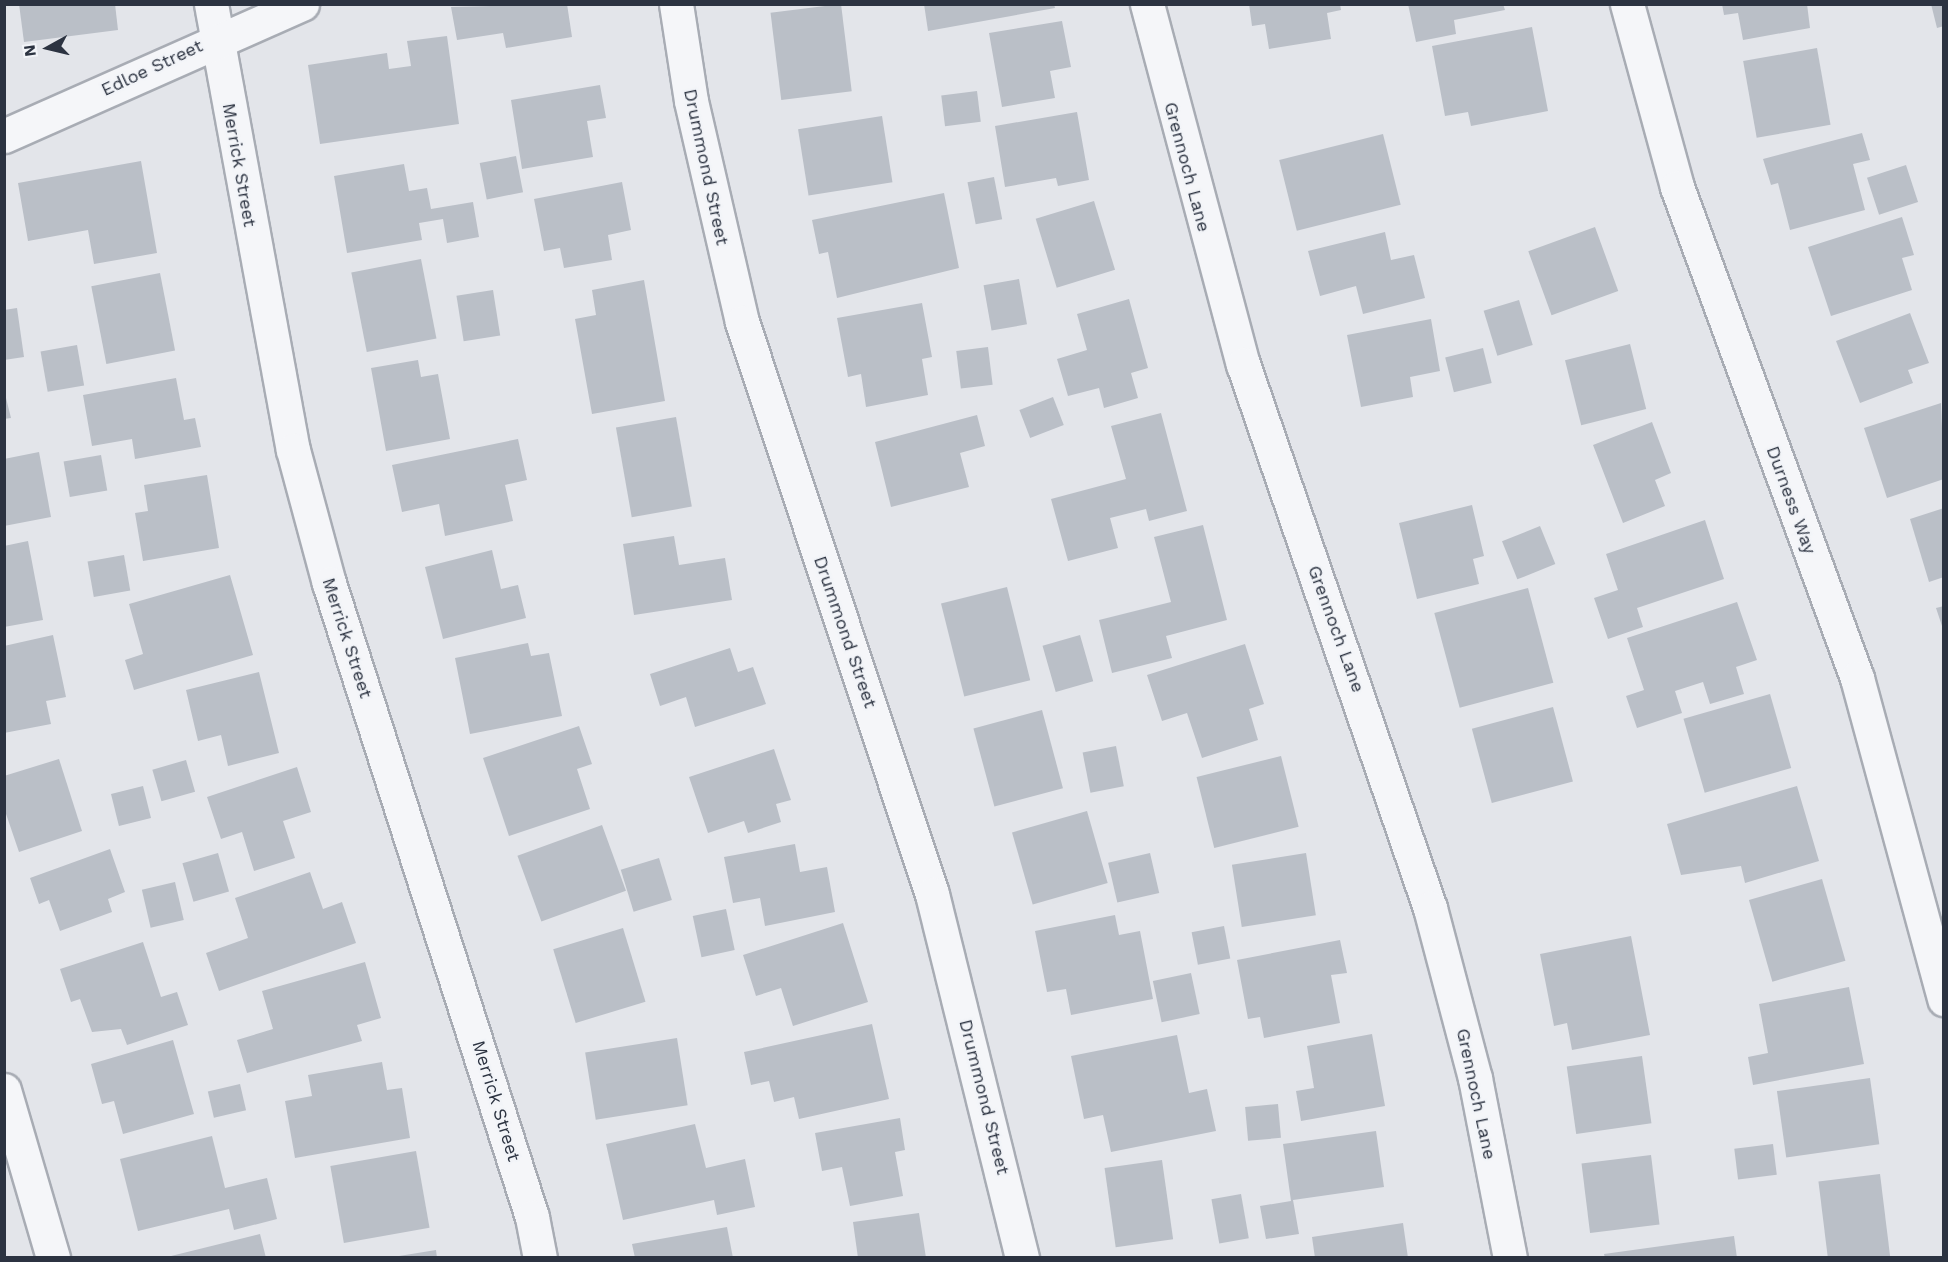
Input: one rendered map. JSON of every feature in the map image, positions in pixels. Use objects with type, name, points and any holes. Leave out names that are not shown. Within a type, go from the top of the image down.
[{"type":"street","name":"Merrick Street","points":[[211,4],[296,461],[329,583],[532,1217],[540,1257]]},
{"type":"street","name":"Edloe Street","points":[[4,136],[217,38],[302,4]]},
{"type":"street","name":"Drummond Street","points":[[676,4],[691,101],[742,322],[933,894],[1022,1257]]},
{"type":"street","name":"Grennoch Lane","points":[[1147,4],[1243,364],[1430,908],[1475,1078],[1510,1257]]},
{"type":"street","name":"Durness Way","points":[[1627,4],[1677,187],[1857,678],[1944,999]]},
{"type":"street","points":[[4,1089],[53,1257]]},
{"type":"building","points":[[19,4],[115,4],[118,30],[24,42]]},
{"type":"building","points":[[567,4],[572,37],[506,48],[503,33],[457,40],[451,7]]},
{"type":"building","points":[[841,4],[852,91],[781,100],[771,13]]},
{"type":"building","points":[[924,4],[1054,4],[1055,8],[928,31]]},
{"type":"building","points":[[1249,4],[1340,4],[1341,10],[1327,13],[1331,39],[1269,49],[1265,24],[1252,26]]},
{"type":"building","points":[[1408,4],[1503,4],[1505,10],[1454,20],[1456,34],[1416,42]]},
{"type":"building","points":[[1722,4],[1807,4],[1810,28],[1743,40],[1738,13],[1724,15]]},
{"type":"building","points":[[1931,4],[1944,4],[1944,26],[1937,28]]},
{"type":"building","points":[[1062,21],[1071,67],[1050,71],[1055,98],[1002,107],[989,33]]},
{"type":"building","points":[[1532,27],[1548,111],[1471,126],[1468,112],[1445,116],[1432,46]]},
{"type":"building","points":[[447,36],[459,124],[320,144],[308,65],[387,53],[389,69],[411,66],[407,41]]},
{"type":"building","points":[[1817,48],[1831,125],[1757,138],[1743,61]]},
{"type":"building","points":[[600,85],[606,118],[587,121],[593,157],[522,169],[511,100]]},
{"type":"building","points":[[977,91],[981,122],[945,126],[941,95]]},
{"type":"building","points":[[1077,112],[1089,180],[1058,186],[1056,178],[1005,187],[995,126]]},
{"type":"building","points":[[882,116],[892,182],[809,195],[798,129]]},
{"type":"building","points":[[1862,133],[1870,160],[1853,164],[1865,210],[1790,230],[1778,183],[1771,185],[1763,159]]},
{"type":"building","points":[[1383,134],[1401,205],[1297,231],[1279,160]]},
{"type":"building","points":[[516,156],[523,192],[487,199],[480,163]]},
{"type":"building","points":[[141,161],[157,253],[94,264],[88,230],[28,241],[18,183]]},
{"type":"building","points":[[404,164],[409,191],[427,188],[431,209],[473,202],[479,237],[447,243],[443,219],[419,223],[422,240],[347,253],[334,176]]},
{"type":"building","points":[[1906,165],[1918,202],[1879,215],[1867,178]]},
{"type":"building","points":[[994,177],[1002,219],[976,224],[967,182]]},
{"type":"building","points":[[622,182],[631,230],[608,235],[612,260],[564,268],[560,248],[544,251],[534,199]]},
{"type":"building","points":[[944,193],[959,268],[837,298],[828,252],[819,254],[812,220]]},
{"type":"building","points":[[1094,201],[1115,270],[1057,288],[1036,219]]},
{"type":"building","points":[[1902,217],[1914,255],[1902,258],[1912,290],[1831,316],[1808,247]]},
{"type":"building","points":[[1595,227],[1618,291],[1552,315],[1528,251]]},
{"type":"building","points":[[1385,232],[1391,260],[1414,255],[1425,298],[1363,314],[1356,286],[1320,296],[1308,251]]},
{"type":"building","points":[[421,259],[436,339],[367,352],[351,273]]},
{"type":"building","points":[[160,273],[175,351],[106,364],[91,286]]},
{"type":"building","points":[[1019,279],[1027,324],[992,331],[984,285]]},
{"type":"building","points":[[644,280],[665,401],[592,414],[575,319],[596,315],[592,290]]},
{"type":"building","points":[[493,290],[500,335],[464,341],[456,296]]},
{"type":"building","points":[[1129,299],[1148,368],[1131,373],[1138,398],[1104,408],[1099,388],[1068,396],[1057,359],[1087,350],[1077,314]]},
{"type":"building","points":[[1519,300],[1533,345],[1497,356],[1484,311]]},
{"type":"building","points":[[922,303],[932,357],[922,359],[928,395],[866,407],[861,374],[848,377],[837,318]]},
{"type":"building","points":[[17,308],[24,357],[4,360],[4,310]]},
{"type":"building","points":[[1910,313],[1929,363],[1908,370],[1913,383],[1860,403],[1836,341]]},
{"type":"building","points":[[1431,319],[1440,371],[1410,377],[1413,397],[1361,407],[1347,335]]},
{"type":"building","points":[[1630,344],[1646,409],[1581,425],[1565,360]]},
{"type":"building","points":[[77,345],[84,385],[48,392],[41,351]]},
{"type":"building","points":[[988,347],[993,385],[961,389],[956,351]]},
{"type":"building","points":[[1483,348],[1492,383],[1454,392],[1445,357]]},
{"type":"building","points":[[418,360],[421,377],[438,374],[450,439],[386,451],[371,368]]},
{"type":"building","points":[[176,378],[184,420],[195,418],[201,447],[135,459],[132,439],[92,446],[83,395]]},
{"type":"building","points":[[4,390],[11,418],[4,419]]},
{"type":"building","points":[[1053,397],[1064,425],[1030,438],[1019,410]]},
{"type":"building","points":[[1941,403],[1944,479],[1887,498],[1864,428]]},
{"type":"building","points":[[1161,413],[1187,511],[1149,521],[1146,509],[1110,518],[1118,548],[1068,561],[1051,499],[1126,479],[1111,426]]},
{"type":"building","points":[[977,415],[985,446],[960,453],[969,487],[891,507],[875,442]]},
{"type":"building","points":[[676,417],[692,507],[632,517],[616,428]]},
{"type":"building","points":[[1652,422],[1671,473],[1655,480],[1665,506],[1623,523],[1593,445]]},
{"type":"building","points":[[518,439],[527,480],[505,485],[513,521],[445,536],[439,504],[402,512],[392,465]]},
{"type":"building","points":[[39,452],[51,517],[4,526],[4,459]]},
{"type":"building","points":[[101,455],[107,490],[70,497],[64,462]]},
{"type":"building","points":[[207,475],[219,548],[143,561],[135,513],[148,511],[144,485]]},
{"type":"building","points":[[1472,505],[1484,556],[1473,559],[1479,584],[1417,599],[1399,523]]},
{"type":"building","points":[[1944,508],[1944,577],[1929,582],[1910,519]]},
{"type":"building","points":[[1705,520],[1724,579],[1637,608],[1643,627],[1608,639],[1594,598],[1618,590],[1606,554]]},
{"type":"building","points":[[1203,525],[1227,620],[1166,636],[1172,658],[1112,673],[1099,620],[1171,602],[1154,537]]},
{"type":"building","points":[[1540,526],[1555,564],[1517,579],[1502,541]]},
{"type":"building","points":[[674,536],[679,565],[725,558],[732,600],[634,615],[623,544]]},
{"type":"building","points":[[28,541],[43,620],[4,627],[4,546]]},
{"type":"building","points":[[492,550],[501,589],[518,585],[526,618],[443,639],[425,567]]},
{"type":"building","points":[[124,555],[130,590],[94,597],[88,561]]},
{"type":"building","points":[[230,575],[253,655],[134,690],[125,660],[143,654],[129,604]]},
{"type":"building","points":[[1007,587],[1030,680],[964,697],[941,603]]},
{"type":"building","points":[[1528,588],[1553,683],[1460,708],[1434,613]]},
{"type":"building","points":[[1737,602],[1757,660],[1736,667],[1744,694],[1710,704],[1703,682],[1675,691],[1682,713],[1637,728],[1626,696],[1644,690],[1627,638]]},
{"type":"building","points":[[1944,606],[1944,629],[1943,629],[1936,608]]},
{"type":"building","points":[[53,635],[66,697],[46,701],[51,724],[4,733],[4,646]]},
{"type":"building","points":[[1080,635],[1093,681],[1056,692],[1043,646]]},
{"type":"building","points":[[528,643],[531,656],[549,653],[562,716],[470,734],[455,658]]},
{"type":"building","points":[[1245,644],[1264,704],[1249,709],[1258,740],[1202,758],[1187,713],[1162,721],[1147,675]]},
{"type":"building","points":[[730,648],[738,672],[753,667],[766,704],[695,727],[686,697],[660,706],[650,674]]},
{"type":"building","points":[[259,672],[279,753],[228,766],[221,735],[198,741],[186,690]]},
{"type":"building","points":[[1770,694],[1791,768],[1705,793],[1683,719]]},
{"type":"building","points":[[1553,707],[1573,781],[1492,803],[1472,729]]},
{"type":"building","points":[[1042,710],[1063,788],[994,807],[973,728]]},
{"type":"building","points":[[579,726],[592,764],[577,769],[590,809],[509,836],[483,758]]},
{"type":"building","points":[[1116,746],[1124,786],[1090,793],[1083,752]]},
{"type":"building","points":[[774,749],[791,800],[776,804],[781,822],[748,833],[744,821],[708,833],[689,777]]},
{"type":"building","points":[[1281,756],[1299,827],[1214,848],[1197,777]]},
{"type":"building","points":[[59,759],[82,831],[19,852],[4,808],[4,776]]},
{"type":"building","points":[[186,760],[195,792],[161,801],[152,770]]},
{"type":"building","points":[[297,767],[311,812],[283,821],[295,858],[254,871],[242,832],[221,839],[207,797]]},
{"type":"building","points":[[143,786],[151,818],[119,826],[111,794]]},
{"type":"building","points":[[1797,786],[1819,861],[1745,883],[1741,866],[1681,875],[1667,824]]},
{"type":"building","points":[[1087,811],[1108,883],[1033,905],[1012,832]]},
{"type":"building","points":[[602,825],[626,891],[541,922],[517,856]]},
{"type":"building","points":[[795,844],[800,872],[827,867],[835,912],[765,926],[760,898],[733,903],[724,857]]},
{"type":"building","points":[[110,849],[125,892],[108,899],[112,912],[60,931],[49,900],[39,904],[30,878]]},
{"type":"building","points":[[218,853],[229,891],[193,902],[182,863]]},
{"type":"building","points":[[1150,853],[1159,893],[1117,903],[1108,863]]},
{"type":"building","points":[[1306,853],[1316,915],[1242,927],[1232,865]]},
{"type":"building","points":[[659,858],[672,900],[634,912],[621,870]]},
{"type":"building","points":[[310,872],[323,909],[342,902],[356,943],[219,991],[206,953],[248,938],[235,898]]},
{"type":"building","points":[[1822,879],[1845,961],[1772,982],[1749,900]]},
{"type":"building","points":[[175,882],[184,920],[151,928],[142,890]]},
{"type":"building","points":[[726,909],[735,950],[701,957],[693,916]]},
{"type":"building","points":[[1115,915],[1119,935],[1140,931],[1153,999],[1071,1015],[1066,989],[1047,992],[1035,931]]},
{"type":"building","points":[[843,923],[868,1002],[793,1026],[781,988],[756,996],[743,955]]},
{"type":"building","points":[[1224,926],[1230,958],[1198,965],[1192,932]]},
{"type":"building","points":[[623,928],[646,1002],[576,1023],[553,949]]},
{"type":"building","points":[[1631,936],[1650,1035],[1572,1050],[1567,1023],[1554,1026],[1540,954]]},
{"type":"building","points":[[1340,940],[1347,973],[1331,975],[1340,1023],[1264,1038],[1260,1017],[1248,1019],[1237,960]]},
{"type":"building","points":[[143,942],[161,997],[177,992],[188,1025],[127,1045],[121,1029],[92,1032],[80,999],[71,1002],[60,969]]},
{"type":"building","points":[[365,962],[381,1018],[357,1025],[362,1041],[247,1073],[237,1040],[273,1029],[262,991]]},
{"type":"building","points":[[1191,973],[1200,1014],[1162,1022],[1153,981]]},
{"type":"building","points":[[1849,987],[1864,1064],[1753,1085],[1748,1057],[1768,1053],[1759,1004]]},
{"type":"building","points":[[872,1024],[889,1099],[799,1119],[794,1097],[774,1102],[769,1081],[751,1085],[744,1052]]},
{"type":"building","points":[[1372,1034],[1385,1106],[1301,1121],[1296,1091],[1314,1088],[1307,1046]]},
{"type":"building","points":[[1177,1035],[1189,1093],[1207,1089],[1216,1131],[1111,1152],[1103,1115],[1084,1119],[1071,1056]]},
{"type":"building","points":[[677,1038],[688,1105],[596,1120],[585,1053]]},
{"type":"building","points":[[173,1040],[194,1114],[123,1134],[114,1101],[102,1104],[91,1064]]},
{"type":"building","points":[[1642,1056],[1651,1123],[1576,1134],[1567,1067]]},
{"type":"building","points":[[382,1062],[387,1090],[402,1088],[410,1138],[295,1158],[285,1101],[312,1096],[308,1075]]},
{"type":"building","points":[[1870,1078],[1879,1144],[1786,1157],[1777,1091]]},
{"type":"building","points":[[240,1084],[246,1110],[214,1118],[208,1091]]},
{"type":"building","points":[[1278,1104],[1281,1138],[1248,1141],[1245,1107]]},
{"type":"building","points":[[900,1118],[905,1150],[895,1152],[903,1196],[850,1206],[842,1167],[822,1171],[815,1133]]},
{"type":"building","points":[[695,1124],[706,1168],[745,1159],[755,1207],[717,1215],[714,1200],[623,1220],[606,1144]]},
{"type":"building","points":[[1376,1131],[1384,1187],[1293,1200],[1299,1234],[1266,1239],[1260,1206],[1291,1201],[1283,1144]]},
{"type":"building","points":[[212,1136],[225,1188],[267,1178],[277,1219],[234,1230],[229,1209],[138,1231],[120,1159]]},
{"type":"building","points":[[1773,1144],[1777,1175],[1738,1180],[1734,1149]]},
{"type":"building","points":[[416,1151],[430,1228],[344,1243],[330,1166]]},
{"type":"building","points":[[1651,1155],[1660,1224],[1590,1233],[1582,1164]]},
{"type":"building","points":[[1162,1160],[1173,1239],[1116,1247],[1105,1168]]},
{"type":"building","points":[[1880,1174],[1890,1258],[1828,1258],[1818,1182]]},
{"type":"building","points":[[1241,1194],[1249,1238],[1219,1244],[1211,1199]]},
{"type":"building","points":[[919,1213],[926,1258],[858,1258],[853,1222]]},
{"type":"building","points":[[1403,1223],[1408,1258],[1315,1258],[1312,1237]]},
{"type":"building","points":[[727,1227],[733,1258],[635,1258],[632,1244]]},
{"type":"building","points":[[260,1234],[266,1258],[167,1258],[167,1257]]},
{"type":"building","points":[[1734,1236],[1737,1258],[1605,1258],[1604,1254]]},
{"type":"building","points":[[436,1250],[437,1258],[399,1258],[399,1256]]}]
